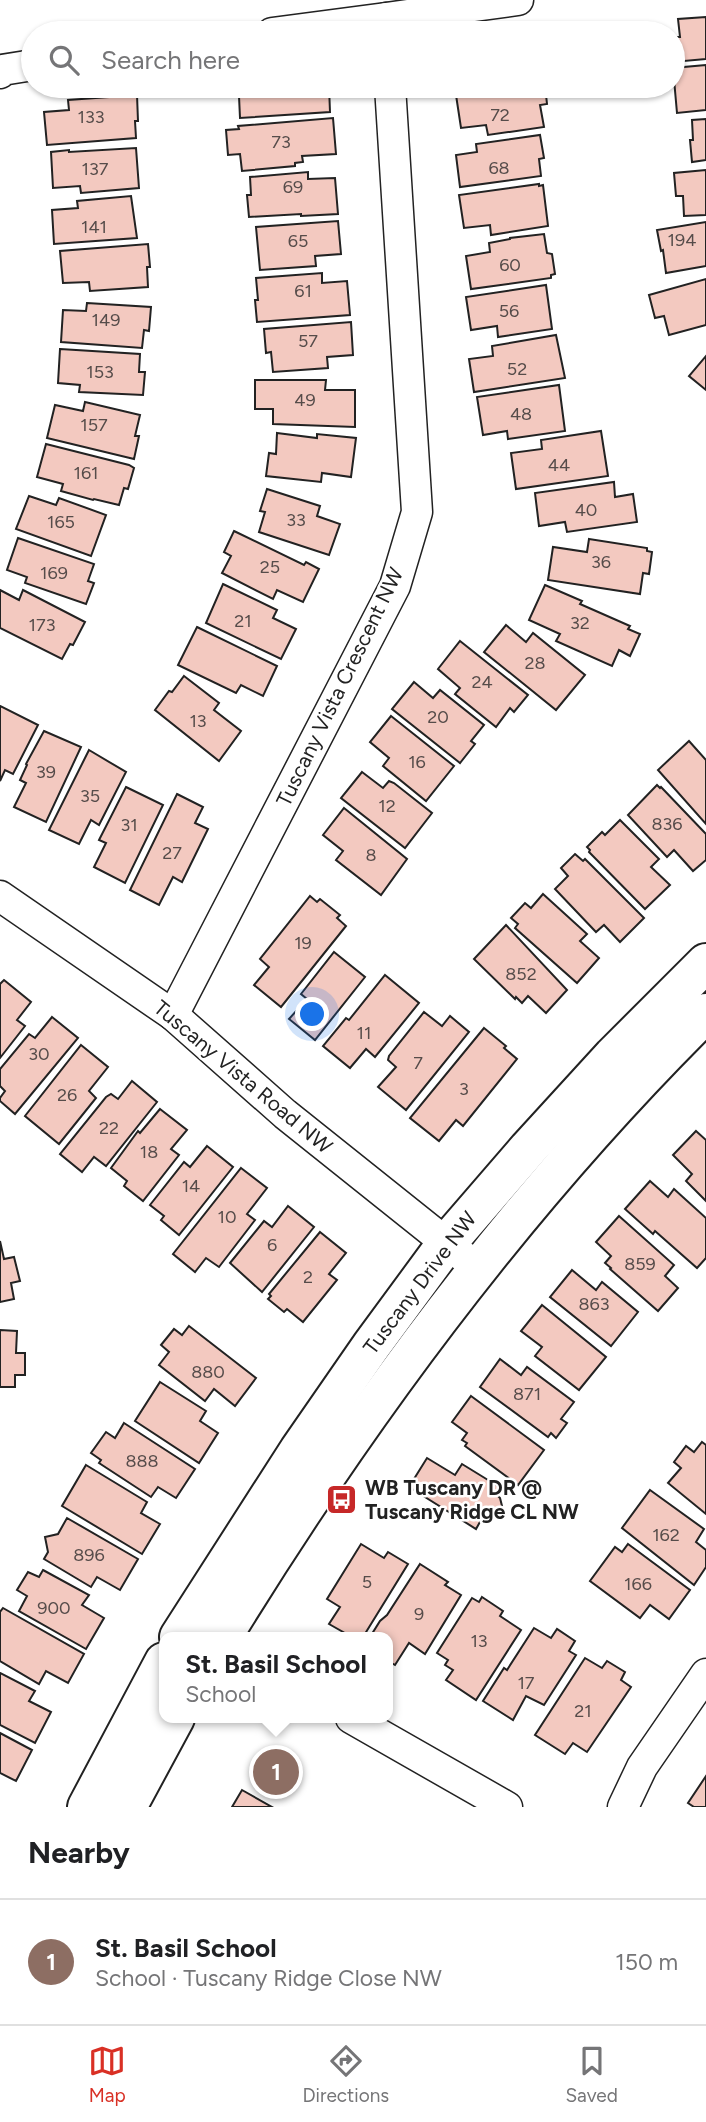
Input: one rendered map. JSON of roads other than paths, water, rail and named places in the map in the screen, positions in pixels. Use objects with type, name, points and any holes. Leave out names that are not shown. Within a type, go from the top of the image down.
[{"type":"street","points":[[411,21],[518,0]]},
{"type":"street","points":[[0,73],[2,69],[21,67]]},
{"type":"street","name":"Tuscany Vista Crescent NW","points":[[173,1015],[396,586],[417,512],[391,98]]},
{"type":"street","name":"Tuscany Vista Road NW","points":[[0,896],[173,1015],[285,1114],[478,1267]]},
{"type":"street","name":"Tuscany Drive NW","points":[[193,1632],[306,1440],[446,1244],[613,1056],[706,964]]},
{"type":"street","name":"Tuscany Drive NW","points":[[225,1632],[323,1478],[387,1386],[478,1267],[612,1110],[706,1013]]},
{"type":"street","points":[[87,1807],[159,1671]]},
{"type":"street","points":[[623,1807],[642,1767],[706,1675]]},
{"type":"street","points":[[127,1807],[173,1723]]},
{"type":"street","points":[[360,1723],[507,1807]]},
{"type":"place","name":"WB Tuscany DR @ Tuscany Ridge CL NW","points":[[342,1500]]},
{"type":"place","name":"St. Basil School","points":[[276,1772]]}]
